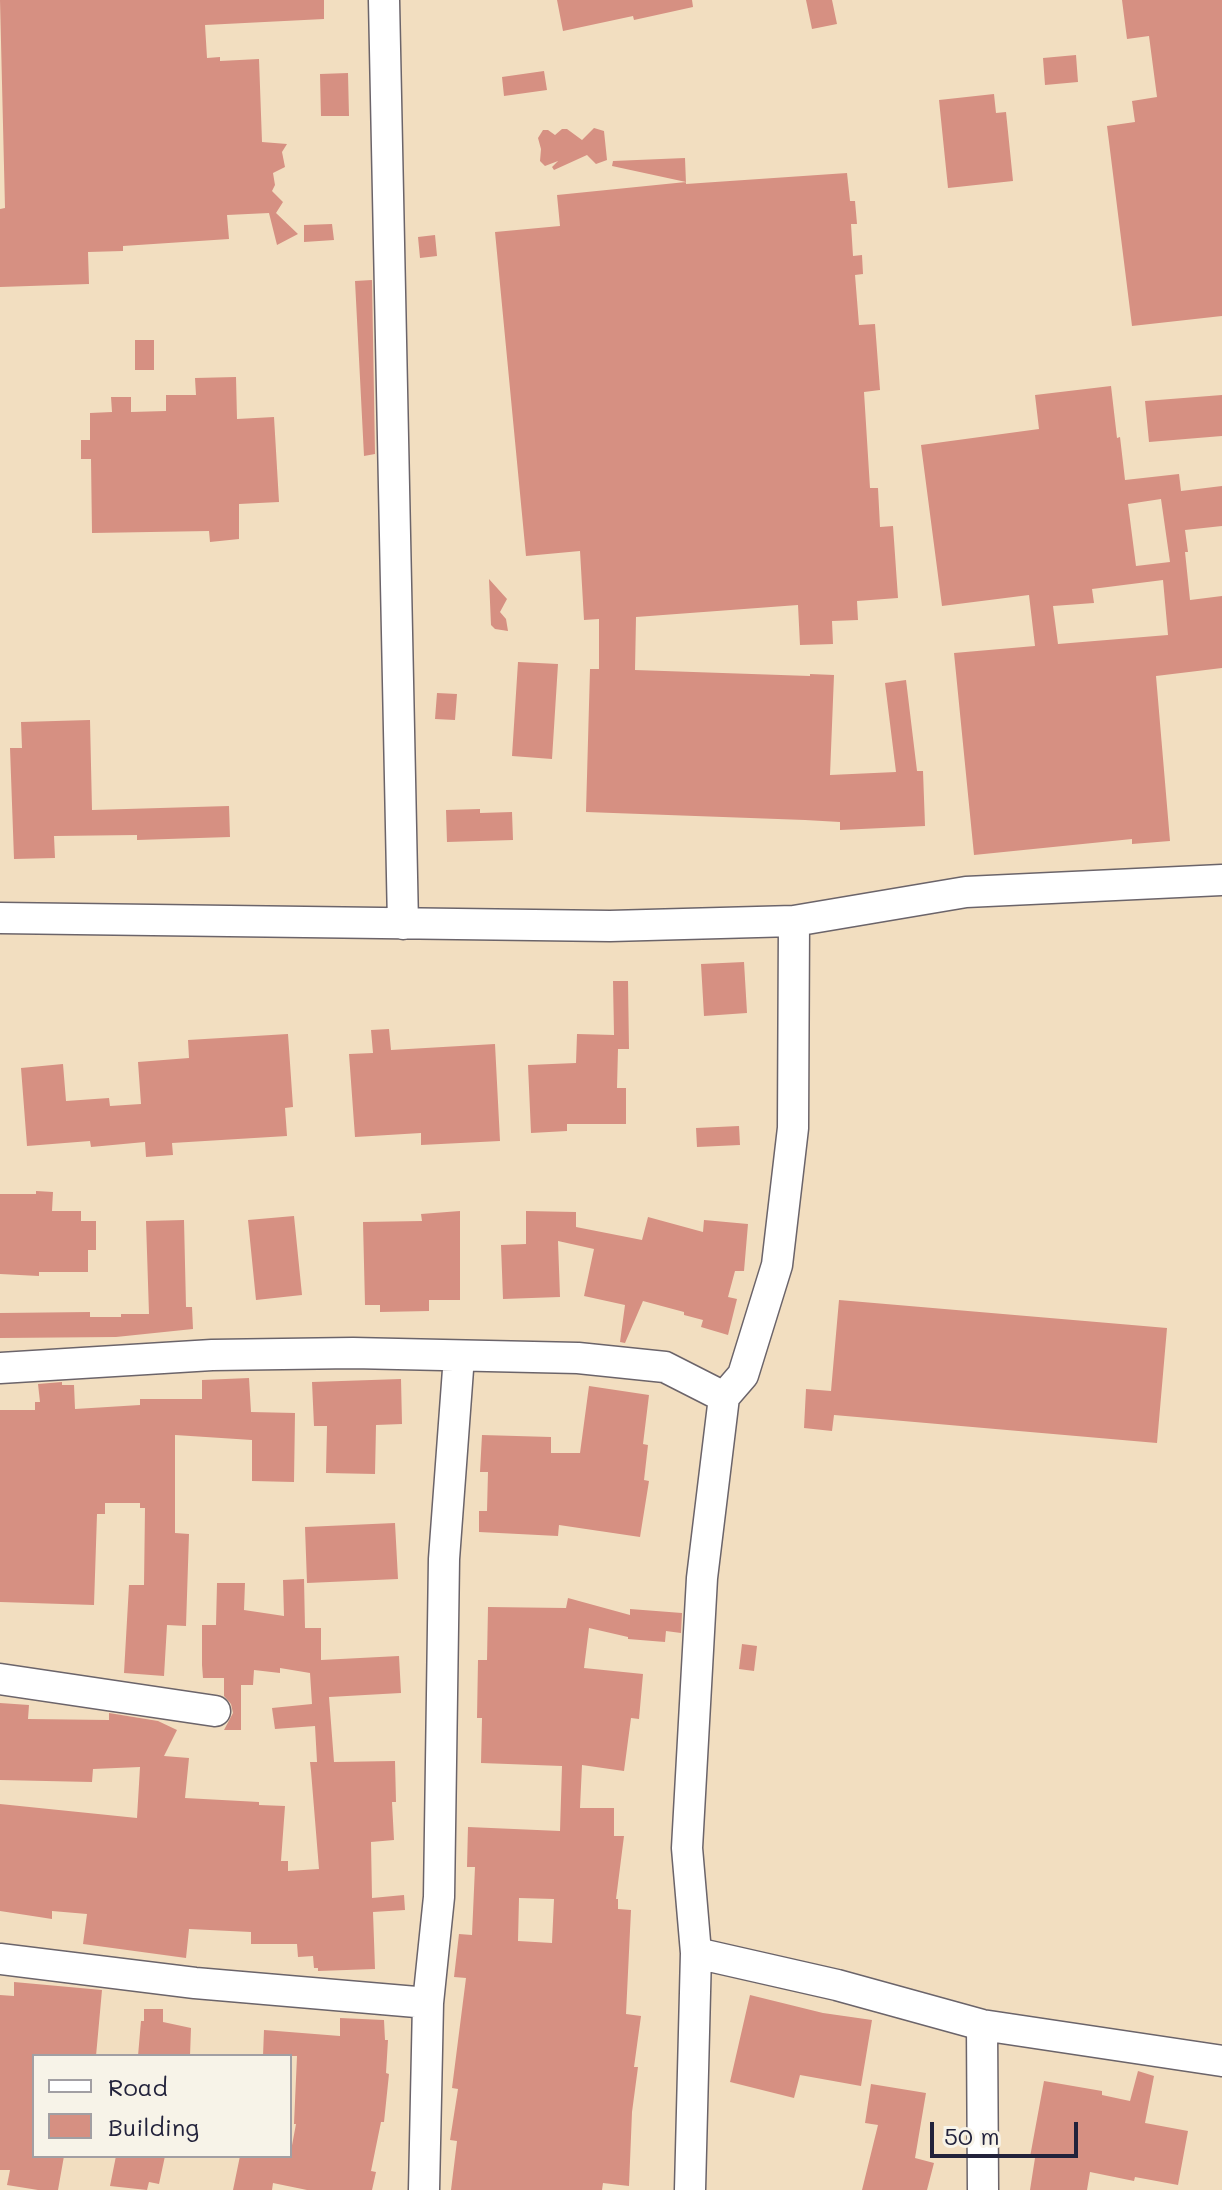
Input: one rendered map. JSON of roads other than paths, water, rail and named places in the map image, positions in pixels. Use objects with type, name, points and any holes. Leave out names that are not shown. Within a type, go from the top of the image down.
[{"type":"street","points":[[384,0],[403,924]]},
{"type":"street","points":[[0,918],[610,926],[794,921],[966,892],[1222,880]]},
{"type":"street","points":[[690,2190],[696,1953],[688,1832],[702,1578],[724,1397],[743,1375],[777,1265],[793,1128],[794,921]]},
{"type":"street","points":[[0,1368],[212,1355],[353,1353],[578,1358],[665,1367],[724,1397]]},
{"type":"street","points":[[424,2190],[428,2003],[439,1897],[444,1559],[459,1356]]},
{"type":"street","points":[[0,1679],[215,1711]]},
{"type":"street","points":[[696,1953],[837,1985],[982,2025],[1222,2061]]},
{"type":"street","points":[[0,1959],[195,1983],[428,2003]]},
{"type":"street","points":[[982,2025],[983,2190]]}]
